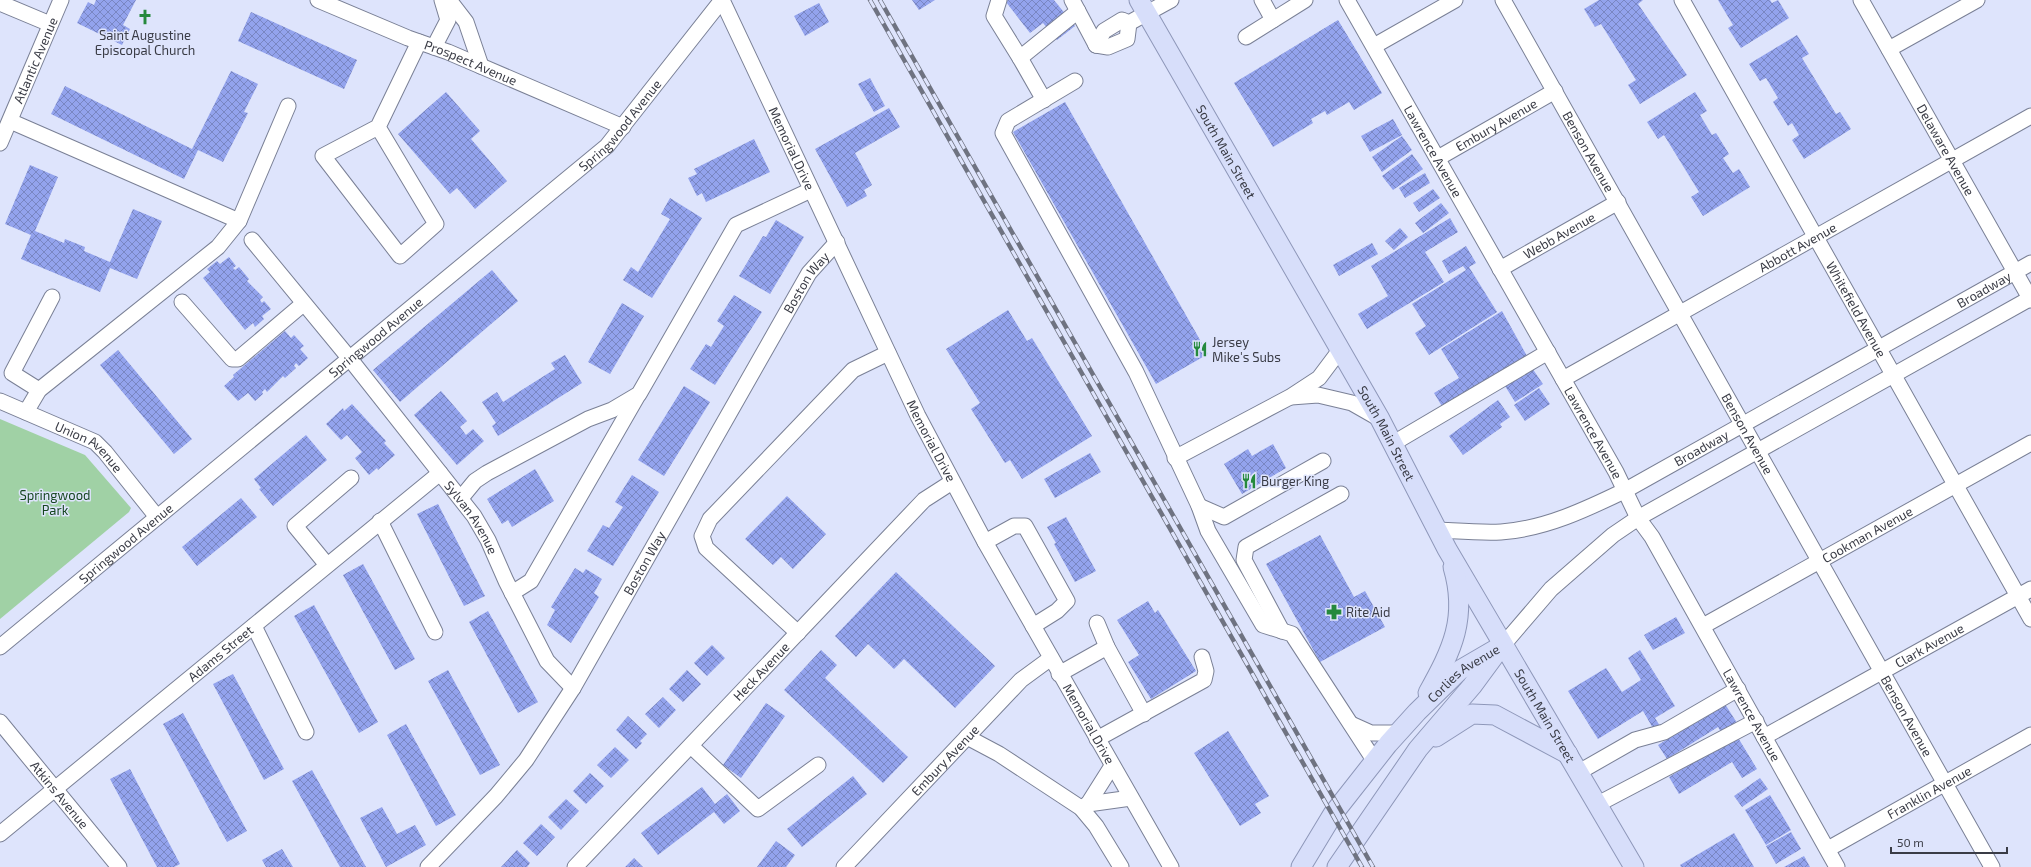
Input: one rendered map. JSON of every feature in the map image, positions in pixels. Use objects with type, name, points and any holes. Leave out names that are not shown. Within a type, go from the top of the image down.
[{"type":"main road","name":"South Main Street","points":[[1145,5],[1380,419],[1447,549],[1634,867]]},
{"type":"main road","points":[[1417,712],[1453,646],[1458,625],[1458,603],[1455,575],[1447,549]]},
{"type":"main road","name":"Corlies Avenue","points":[[1301,867],[1333,814],[1374,760],[1417,712],[1460,670],[1503,645]]},
{"type":"main road","name":"Corlies Avenue","points":[[1337,867],[1418,749],[1472,686],[1503,645]]},
{"type":"main road","points":[[1418,749],[1472,714],[1495,715],[1570,756]]},
{"type":"street","name":"Atlantic Avenue","points":[[1,140],[61,0]]},
{"type":"street","name":"Prospect Avenue","points":[[318,0],[481,66],[623,127]]},
{"type":"street","points":[[434,47],[448,20],[442,0]]},
{"type":"street","points":[[449,0],[466,22],[481,66]]},
{"type":"street","name":"Springwood Avenue","points":[[0,647],[607,146],[722,0]]},
{"type":"street","name":"Memorial Drive","points":[[722,0],[888,353],[952,482],[1059,674],[1171,867]]},
{"type":"street","points":[[1000,0],[994,16],[1044,100]]},
{"type":"street","points":[[1020,58],[1075,6],[1096,45],[1108,47],[1127,39],[1126,21],[1145,5],[1171,0]]},
{"type":"street","points":[[1262,0],[1273,20]]},
{"type":"street","points":[[1246,37],[1305,0]]},
{"type":"street","name":"Lawrence Avenue","points":[[1347,0],[1626,490],[1638,518],[1652,537],[1703,626],[1837,867]]},
{"type":"street","points":[[1374,46],[1455,0]]},
{"type":"street","name":"Benson Avenue","points":[[1502,0],[1618,202],[1992,867]]},
{"type":"street","name":"Whitefield Avenue","points":[[1682,0],[1815,238],[1956,485],[2024,592],[2031,619]]},
{"type":"street","name":"Delaware Avenue","points":[[1861,0],[2031,299]]},
{"type":"street","points":[[1889,49],[1977,0]]},
{"type":"street","points":[[0,3],[50,24]]},
{"type":"street","points":[[378,127],[436,224],[400,256],[323,156],[378,127],[419,42]]},
{"type":"street","points":[[1075,81],[1008,121],[1003,132],[1136,372],[1199,506],[1208,531],[1263,625],[1292,634],[1374,760]]},
{"type":"street","name":"Embury Avenue","points":[[1438,158],[1555,91]]},
{"type":"street","points":[[26,412],[39,390],[218,247],[239,221],[288,106]]},
{"type":"street","name":"Abbott Avenue","points":[[1563,379],[2031,116]]},
{"type":"street","points":[[10,121],[239,221]]},
{"type":"street","points":[[512,593],[531,581],[736,225],[812,190]]},
{"type":"street","name":"Webb Avenue","points":[[1500,269],[1618,202]]},
{"type":"street","name":"Sylvan Avenue","points":[[252,240],[303,304],[350,359],[461,498],[488,540],[512,593],[547,661],[573,688]]},
{"type":"street","name":"Boston Way","points":[[428,867],[496,796],[526,760],[573,688],[808,274],[837,242]]},
{"type":"street","name":"Broadway","points":[[1437,530],[1501,532],[1528,528],[1595,505],[1626,490],[1743,425],[2031,262]]},
{"type":"street","points":[[39,390],[12,373],[52,297]]},
{"type":"street","points":[[1503,645],[1551,589],[1613,535],[1638,518],[2031,299]]},
{"type":"street","points":[[182,302],[232,359],[238,359],[303,304]]},
{"type":"street","points":[[1176,458],[1290,397],[1319,378],[1340,350]]},
{"type":"street","points":[[1392,444],[1548,352]]},
{"type":"street","points":[[798,633],[706,548],[702,536],[710,519],[853,370],[888,353]]},
{"type":"street","points":[[461,498],[475,481],[487,473],[588,419],[612,410],[639,394]]},
{"type":"street","points":[[1290,397],[1318,395],[1352,404],[1380,419]]},
{"type":"street","name":"Union Avenue","points":[[0,401],[95,442],[106,452],[157,518]]},
{"type":"street","name":"Cookman Avenue","points":[[1703,626],[2031,443]]},
{"type":"street","points":[[1199,506],[1224,517],[1323,461]]},
{"type":"street","name":"Adams Street","points":[[0,834],[54,788],[254,626],[440,472]]},
{"type":"street","points":[[327,565],[295,526],[351,478]]},
{"type":"street","name":"Heck Avenue","points":[[575,867],[924,500],[952,482]]},
{"type":"street","points":[[1282,631],[1244,560],[1246,548],[1341,494]]},
{"type":"street","points":[[380,521],[435,632]]},
{"type":"street","points":[[985,542],[1014,526],[1025,526],[1043,556],[1067,601],[1057,611],[1033,626]]},
{"type":"street","name":"Clark Avenue","points":[[1764,737],[2024,592]]},
{"type":"street","points":[[1097,623],[1107,647],[1144,714]]},
{"type":"street","points":[[254,626],[306,732]]},
{"type":"street","points":[[1059,674],[1107,647]]},
{"type":"street","points":[[1097,739],[1204,680],[1206,671],[1202,657]]},
{"type":"street","name":"Embury Avenue","points":[[844,867],[1021,680],[1050,658]]},
{"type":"street","points":[[1579,772],[1635,740],[1664,732],[1738,689]]},
{"type":"street","points":[[1598,804],[1756,721]]},
{"type":"street","name":"Atkins Avenue","points":[[0,722],[119,867]]},
{"type":"street","points":[[1351,724],[1371,733],[1398,733]]},
{"type":"street","name":"Franklin Avenue","points":[[1828,849],[2031,735]]},
{"type":"street","points":[[967,737],[999,754],[1085,806],[1121,867]]},
{"type":"street","points":[[691,746],[758,809],[818,765]]},
{"type":"street","points":[[1085,806],[1112,766]]},
{"type":"street","points":[[1085,806],[1131,798]]},
{"type":"green space","name":"Springwood Park","points":[[0,419],[85,455],[131,508],[129,512],[0,619]]},
{"type":"building","points":[[96,0],[136,0],[123,25],[130,29],[122,45],[77,23],[88,2],[94,5]]},
{"type":"building","points":[[912,0],[935,0],[919,10]]},
{"type":"building","points":[[1008,0],[1054,0],[1075,26],[1057,40],[1043,23],[1030,33],[1006,2]]},
{"type":"building","points":[[1599,0],[1643,0],[1638,4],[1687,75],[1640,104],[1628,85],[1636,80],[1601,24],[1595,27],[1584,9]]},
{"type":"building","points":[[1718,0],[1770,0],[1772,3],[1778,0],[1789,18],[1741,48],[1728,28],[1733,25]]},
{"type":"building","points":[[819,3],[829,22],[805,36],[794,16]]},
{"type":"building","points":[[251,12],[357,60],[344,89],[238,41]]},
{"type":"building","points":[[1338,20],[1382,93],[1354,110],[1349,102],[1327,115],[1325,111],[1311,119],[1313,123],[1273,147],[1234,83]]},
{"type":"building","points":[[1797,35],[1809,54],[1802,58],[1836,114],[1840,112],[1851,129],[1804,159],[1792,140],[1799,135],[1792,123],[1788,126],[1773,102],[1778,98],[1766,78],[1760,81],[1749,64]]},
{"type":"building","points":[[231,71],[258,84],[244,112],[248,113],[223,162],[198,150],[184,179],[51,114],[65,86],[192,149]]},
{"type":"building","points":[[870,78],[885,106],[874,112],[858,84]]},
{"type":"building","points":[[446,92],[480,131],[471,139],[507,181],[475,209],[457,188],[450,194],[398,134]]},
{"type":"building","points":[[1695,92],[1707,111],[1700,115],[1712,135],[1716,133],[1729,154],[1723,158],[1733,173],[1739,169],[1750,187],[1703,216],[1691,197],[1699,192],[1664,135],[1658,139],[1647,122]]},
{"type":"building","points":[[1065,102],[1208,354],[1156,384],[1013,132]]},
{"type":"building","points":[[889,108],[900,127],[855,153],[872,185],[864,190],[867,196],[847,207],[815,149]]},
{"type":"building","points":[[1393,119],[1402,135],[1370,152],[1361,136]]},
{"type":"building","points":[[1402,136],[1412,150],[1382,172],[1372,157]]},
{"type":"building","points":[[754,139],[770,172],[706,202],[702,193],[697,196],[688,178],[697,174],[694,169]]},
{"type":"building","points":[[1412,154],[1423,169],[1393,190],[1382,176]]},
{"type":"building","points":[[30,165],[58,177],[35,231],[64,243],[65,239],[85,247],[84,251],[110,262],[133,209],[162,221],[137,279],[110,268],[100,292],[21,259],[31,235],[5,224]]},
{"type":"building","points":[[1425,173],[1430,183],[1405,198],[1399,188]]},
{"type":"building","points":[[1433,189],[1440,198],[1419,212],[1413,203]]},
{"type":"building","points":[[670,198],[702,218],[652,298],[623,280],[631,267],[638,272],[670,219],[661,214]]},
{"type":"building","points":[[1441,203],[1449,213],[1423,233],[1415,223]]},
{"type":"building","points":[[1450,218],[1458,232],[1425,252],[1444,282],[1367,329],[1358,314],[1388,296],[1371,266]]},
{"type":"building","points":[[776,220],[804,237],[770,294],[739,276],[763,236],[766,237]]},
{"type":"building","points":[[1400,228],[1408,237],[1394,250],[1385,241]]},
{"type":"building","points":[[1372,243],[1378,254],[1339,276],[1333,265]]},
{"type":"building","points":[[1466,246],[1476,263],[1469,267],[1497,312],[1429,355],[1415,333],[1426,326],[1412,304],[1466,270],[1463,266],[1449,274],[1442,261]]},
{"type":"building","points":[[229,257],[236,266],[233,268],[235,270],[239,267],[249,279],[247,281],[263,297],[260,300],[262,303],[264,301],[271,309],[262,316],[264,319],[255,327],[253,323],[245,330],[203,278],[210,272],[207,269],[217,261],[220,264]]},
{"type":"building","points":[[492,270],[518,301],[400,402],[373,370]]},
{"type":"building","points":[[734,295],[762,312],[715,385],[690,369],[706,344],[711,347],[724,326],[717,321]]},
{"type":"building","points":[[622,303],[644,316],[610,374],[588,362]]},
{"type":"building","points":[[1008,310],[1027,341],[1032,338],[1092,436],[1022,479],[1010,460],[1005,463],[971,409],[980,403],[946,349]]},
{"type":"building","points":[[1502,311],[1527,356],[1443,408],[1434,393],[1459,378],[1441,349]]},
{"type":"building","points":[[285,331],[291,338],[294,335],[304,346],[300,349],[308,358],[299,366],[296,363],[294,366],[296,368],[285,378],[283,376],[267,392],[265,389],[262,392],[263,394],[255,401],[248,393],[238,401],[224,386],[234,377],[233,375]]},
{"type":"building","points":[[118,350],[192,439],[174,454],[100,365]]},
{"type":"building","points":[[565,355],[582,383],[498,436],[492,426],[496,423],[482,402],[497,392],[503,402],[555,369],[551,363]]},
{"type":"building","points":[[1532,368],[1543,384],[1515,402],[1505,386]]},
{"type":"building","points":[[684,386],[710,402],[664,476],[638,460]]},
{"type":"building","points":[[1539,388],[1550,404],[1525,421],[1514,405]]},
{"type":"building","points":[[441,391],[467,421],[460,427],[466,435],[473,429],[484,441],[457,465],[414,415]]},
{"type":"building","points":[[1498,400],[1510,417],[1500,424],[1502,427],[1463,455],[1449,436]]},
{"type":"building","points":[[352,404],[386,441],[384,443],[395,455],[378,470],[377,468],[369,475],[355,458],[362,452],[347,435],[341,440],[326,424],[343,408],[344,411]]},
{"type":"building","points":[[306,435],[327,460],[273,506],[259,489],[261,488],[254,479]]},
{"type":"building","name":"Burger King","points":[[1273,444],[1286,468],[1242,494],[1224,464],[1248,449],[1252,456]]},
{"type":"building","points":[[1090,453],[1101,472],[1055,498],[1044,479]]},
{"type":"building","points":[[535,469],[554,501],[512,527],[508,520],[502,524],[487,499]]},
{"type":"building","points":[[632,475],[659,492],[613,566],[587,551],[603,525],[609,528],[623,507],[615,502]]},
{"type":"building","points":[[787,496],[826,534],[793,569],[781,557],[773,565],[745,539]]},
{"type":"building","points":[[241,498],[257,517],[197,566],[182,547]]},
{"type":"building","points":[[438,504],[485,596],[464,606],[417,514]]},
{"type":"building","points":[[1066,517],[1096,571],[1075,582],[1054,544],[1056,543],[1047,527]]},
{"type":"building","name":"Rite Aid","points":[[1320,535],[1354,597],[1365,591],[1385,627],[1320,662],[1266,564]]},
{"type":"building","points":[[363,564],[415,659],[395,670],[343,575]]},
{"type":"building","points":[[575,568],[583,573],[586,569],[602,579],[594,593],[599,597],[571,643],[547,625],[555,610],[551,607]]},
{"type":"building","points":[[896,572],[995,666],[955,708],[904,659],[894,669],[868,644],[856,657],[835,636]]},
{"type":"building","points":[[1148,601],[1155,613],[1158,610],[1196,671],[1151,699],[1128,662],[1139,655],[1117,620]]},
{"type":"building","points":[[314,605],[378,722],[359,733],[294,616]]},
{"type":"building","points":[[488,611],[538,702],[518,713],[469,622]]},
{"type":"building","points":[[1676,617],[1685,633],[1653,650],[1644,635]]},
{"type":"building","points":[[712,645],[725,658],[707,676],[694,663]]},
{"type":"building","points":[[821,650],[837,665],[825,678],[908,757],[883,783],[784,690]]},
{"type":"building","points":[[1640,650],[1675,706],[1655,718],[1660,726],[1654,730],[1643,711],[1598,739],[1568,691],[1606,668],[1622,692],[1641,680],[1628,658]]},
{"type":"building","points":[[448,670],[500,765],[480,775],[428,681]]},
{"type":"building","points":[[687,670],[701,684],[683,702],[669,689]]},
{"type":"building","points":[[233,674],[284,769],[264,780],[213,684]]},
{"type":"building","points":[[663,697],[676,710],[659,728],[645,714]]},
{"type":"building","points":[[766,703],[785,716],[741,778],[723,765]]},
{"type":"building","points":[[1725,704],[1737,723],[1721,732],[1718,727],[1667,759],[1658,745]]},
{"type":"building","points":[[183,713],[247,831],[227,842],[163,724]]},
{"type":"building","points":[[628,716],[647,734],[640,741],[642,743],[636,749],[616,730]]},
{"type":"building","points":[[406,724],[456,815],[436,826],[387,735]]},
{"type":"building","points":[[1228,731],[1269,796],[1255,804],[1261,813],[1240,826],[1194,753]]},
{"type":"building","points":[[1737,736],[1757,769],[1742,778],[1732,762],[1679,794],[1669,777]]},
{"type":"building","points":[[615,747],[629,760],[611,778],[597,765]]},
{"type":"building","points":[[130,769],[180,864],[174,867],[157,867],[110,779]]},
{"type":"building","points":[[312,770],[366,867],[340,867],[292,781]]},
{"type":"building","points":[[590,773],[604,786],[586,804],[573,791]]},
{"type":"building","points":[[853,776],[867,794],[802,847],[787,829]]},
{"type":"building","points":[[1760,778],[1768,789],[1742,807],[1734,796]]},
{"type":"building","points":[[702,787],[715,804],[727,794],[740,811],[724,824],[714,812],[658,855],[641,833]]},
{"type":"building","points":[[1770,795],[1791,830],[1766,845],[1745,810]]},
{"type":"building","points":[[566,799],[579,811],[561,830],[548,817]]},
{"type":"building","points":[[382,807],[397,834],[415,825],[426,845],[386,867],[360,818]]},
{"type":"building","points":[[541,824],[555,837],[537,856],[523,843]]},
{"type":"building","points":[[1791,832],[1801,849],[1776,864],[1766,846]]},
{"type":"building","points":[[1734,833],[1754,867],[1681,867],[1680,865]]},
{"type":"building","points":[[776,841],[795,855],[786,867],[757,867]]},
{"type":"building","points":[[282,849],[293,867],[266,867],[262,860]]},
{"type":"building","points":[[517,850],[530,863],[527,867],[501,867]]},
{"type":"building","points":[[1804,856],[1810,867],[1784,867]]},
{"type":"building","points":[[634,858],[643,867],[625,867]]},
{"type":"railway","points":[[870,0],[1362,867]]},
{"type":"railway","points":[[880,0],[1373,867]]},
{"type":"place","name":"Saint Augustine Episcopal Church","points":[[145,17]]},
{"type":"place","name":"Jersey Mike's Subs","points":[[1200,349]]},
{"type":"place","name":"Burger King","points":[[1249,481]]},
{"type":"place","name":"Rite Aid","points":[[1334,612]]}]
